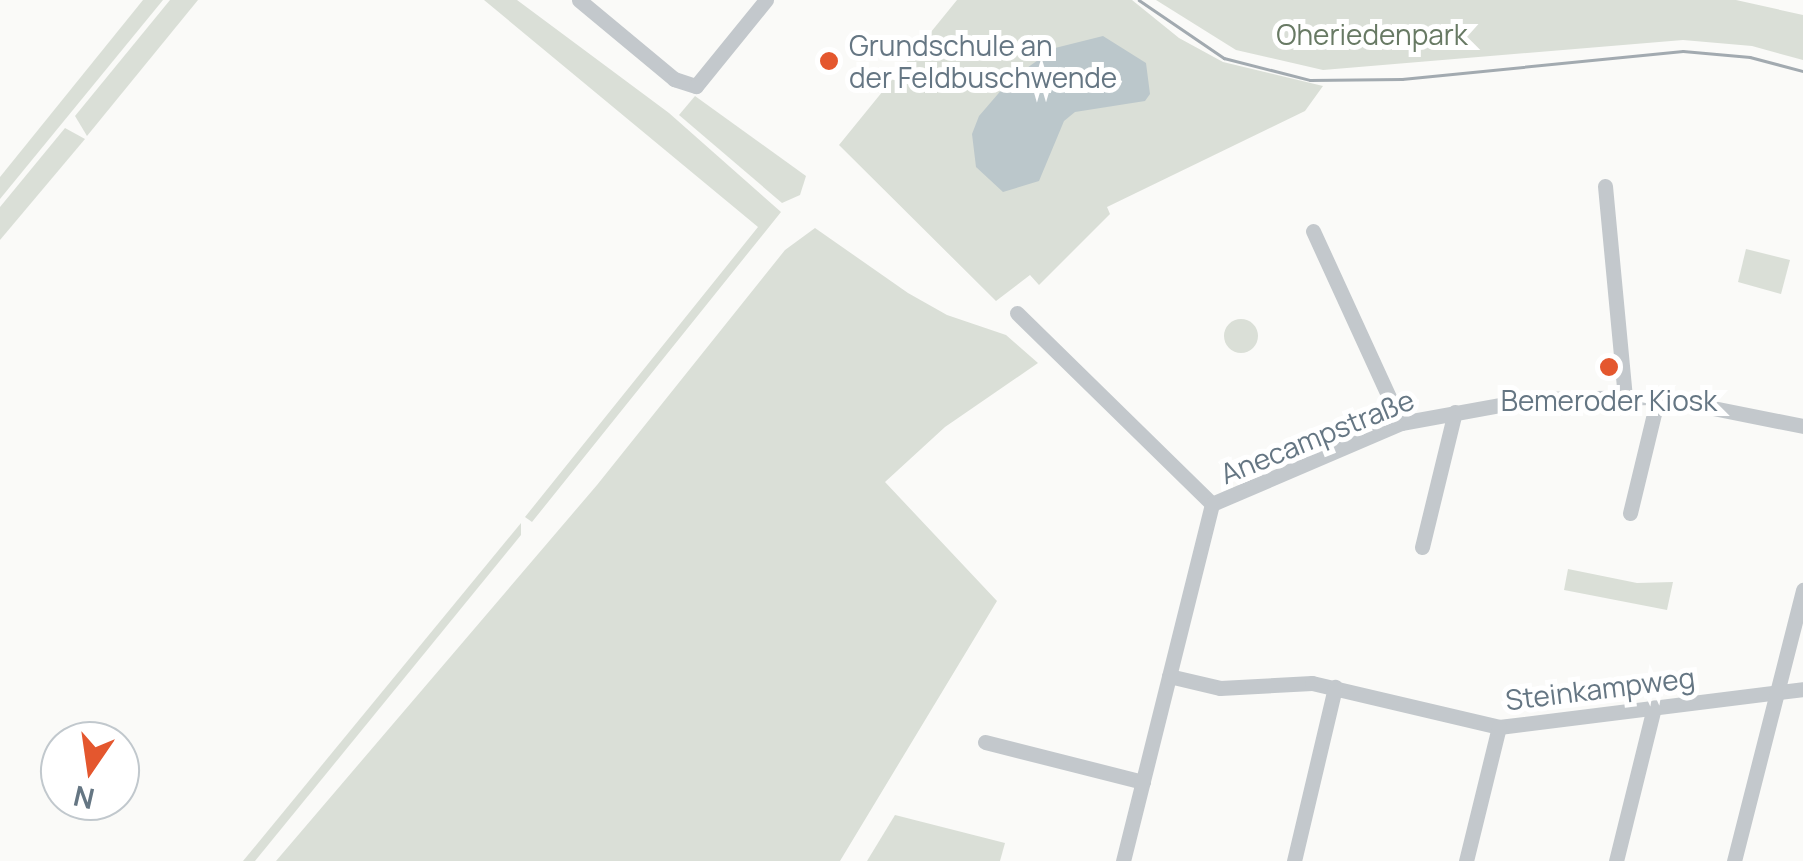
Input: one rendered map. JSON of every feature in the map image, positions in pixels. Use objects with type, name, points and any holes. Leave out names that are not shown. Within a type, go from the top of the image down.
[{"type":"street","points":[[579,0],[674,79],[696,86],[766,0]]},
{"type":"street","points":[[1605,186],[1625,396]]},
{"type":"street","points":[[1313,231],[1401,423]]},
{"type":"street","points":[[1017,314],[1212,504]]},
{"type":"street","points":[[1630,513],[1658,397]]},
{"type":"street","name":"Anecampstraße","points":[[1123,861],[1212,504],[1401,423],[1533,399],[1658,397],[1803,426]]},
{"type":"street","points":[[1422,548],[1455,412]]},
{"type":"street","points":[[1734,861],[1803,590]]},
{"type":"street","name":"Steinkampweg","points":[[1169,676],[1220,688],[1335,687],[1499,727],[1803,689]]},
{"type":"street","points":[[1294,861],[1335,687]]},
{"type":"street","points":[[1616,861],[1654,708]]},
{"type":"street","points":[[1466,861],[1499,727]]},
{"type":"street","points":[[985,742],[1142,782]]},
{"type":"green space","points":[[143,0],[163,0],[0,199],[0,177]]},
{"type":"green space","points":[[170,0],[198,0],[87,136],[75,116]]},
{"type":"green space","points":[[484,0],[517,0],[669,113],[781,212],[532,522],[525,517],[758,227]]},
{"type":"green space","points":[[957,0],[1132,0],[1179,38],[1223,62],[1323,86],[1305,111],[1107,207],[1110,214],[1039,285],[1030,275],[996,301],[839,145]]},
{"type":"green space","name":"Oheriedenpark","points":[[1156,0],[1736,0],[1803,15],[1803,60],[1752,46],[1683,40],[1323,70],[1236,50]]},
{"type":"green space","points":[[695,96],[806,176],[800,195],[782,203],[679,115]]},
{"type":"green space","points":[[65,128],[85,139],[0,240],[0,207]]},
{"type":"green space","points":[[815,228],[908,293],[947,315],[1006,335],[1038,363],[945,427],[885,482],[997,601],[840,861],[276,861],[597,485],[785,250]]},
{"type":"green space","points":[[1746,249],[1790,260],[1781,294],[1738,282]]},
{"type":"green space","points":[[1241,319],[1253,324],[1258,336],[1253,348],[1241,353],[1229,348],[1224,336],[1229,324]]},
{"type":"green space","points":[[521,523],[521,535],[255,861],[243,861]]},
{"type":"green space","points":[[1568,569],[1637,583],[1673,582],[1667,610],[1564,590]]},
{"type":"green space","points":[[895,815],[1005,843],[1000,861],[867,861]]},
{"type":"shaded area","points":[[1103,36],[1146,63],[1150,94],[1145,101],[1075,112],[1064,121],[1039,181],[1003,192],[976,167],[972,134],[979,116],[1010,80],[1055,48]]},
{"type":"tram line","points":[[1139,0],[1224,58],[1310,80],[1402,79],[1683,51],[1750,57],[1803,71]]},
{"type":"place","name":"Grundschule an der Feldbuschwende","points":[[829,61]]},
{"type":"place","name":"Bemeroder Kiosk","points":[[1609,367]]}]
